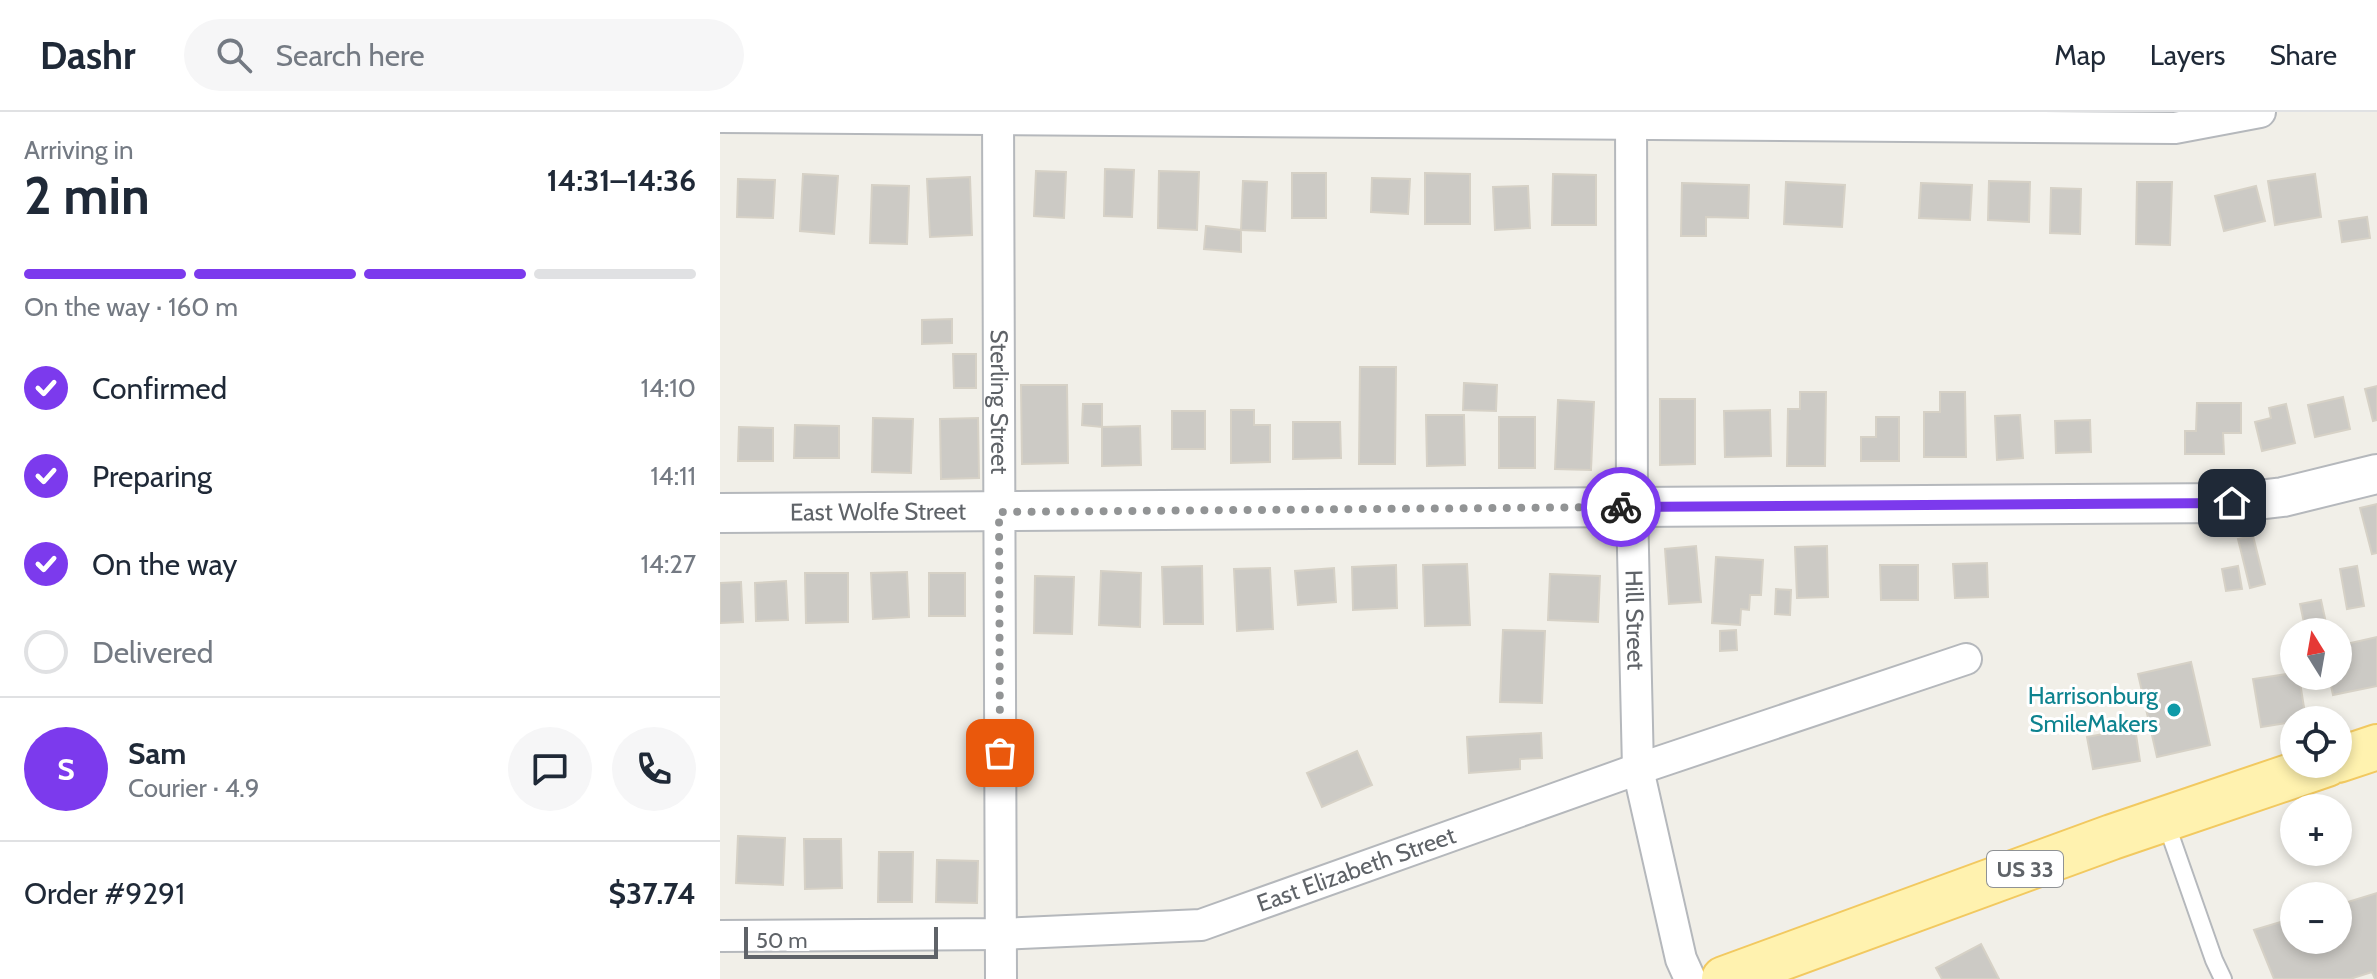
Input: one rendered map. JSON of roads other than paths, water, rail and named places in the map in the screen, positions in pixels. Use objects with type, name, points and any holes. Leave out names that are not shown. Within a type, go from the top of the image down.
[{"type":"main road","points":[[2352,755],[2377,747]]},
{"type":"main road","name":"US 33","points":[[1724,979],[2286,778]]},
{"type":"street","points":[[720,117],[1631,118],[2175,128],[2260,112]]},
{"type":"street","name":"Sterling Street","points":[[998,116],[1001,979]]},
{"type":"street","name":"Hill Street","points":[[1631,118],[1632,507],[1638,769],[1681,959],[1690,979]]},
{"type":"street","name":"East Wolfe Street","points":[[720,513],[2232,503],[2283,497],[2377,474]]},
{"type":"street","name":"East Elizabeth Street","points":[[720,936],[1001,934],[1201,925],[1638,769],[1966,659]]},
{"type":"lane","points":[[2164,819],[2223,979]]},
{"type":"place","name":"Harrisonburg SmileMakers","points":[[2174,710]]}]
